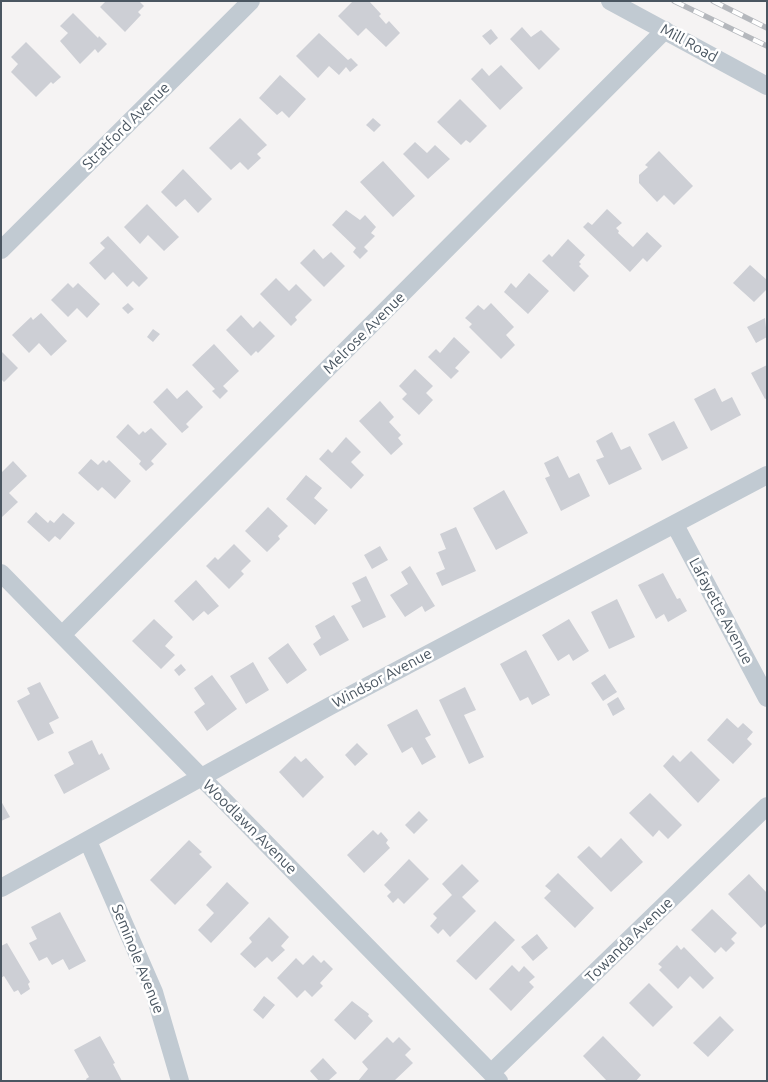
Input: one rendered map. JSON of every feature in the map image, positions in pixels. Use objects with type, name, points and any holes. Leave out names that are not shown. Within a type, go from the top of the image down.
[{"type":"street","name":"Stratford Avenue","points":[[1,250],[251,1]]},
{"type":"street","name":"Mill Road","points":[[610,1],[767,86]]},
{"type":"street","name":"Melrose Avenue","points":[[62,635],[665,30]]},
{"type":"street","name":"Windsor Avenue","points":[[1,888],[330,706],[767,475]]},
{"type":"street","name":"Lafayette Avenue","points":[[675,525],[767,698]]},
{"type":"street","name":"Woodlawn Avenue","points":[[1,573],[495,1077]]},
{"type":"street","name":"Towanda Avenue","points":[[495,1077],[767,806]]},
{"type":"street","name":"Seminole Avenue","points":[[88,841],[154,992],[180,1081]]},
{"type":"building","points":[[106,1],[139,1],[144,6],[138,12],[141,15],[125,32],[100,7]]},
{"type":"building","points":[[353,1],[369,1],[381,14],[379,16],[386,24],[389,21],[400,33],[386,47],[366,28],[358,36],[338,16]]},
{"type":"building","points":[[73,13],[98,38],[99,36],[107,44],[98,53],[95,49],[80,64],[60,41],[68,33],[60,26]]},
{"type":"building","points":[[522,27],[531,37],[541,30],[560,49],[539,70],[510,39]]},
{"type":"building","points":[[491,29],[498,38],[490,45],[482,36]]},
{"type":"building","points":[[319,33],[348,60],[351,58],[358,65],[350,72],[346,67],[339,75],[329,66],[318,78],[296,56]]},
{"type":"building","points":[[26,42],[61,77],[53,84],[51,82],[36,97],[11,72],[18,64],[11,57]]},
{"type":"building","points":[[501,65],[523,88],[500,110],[471,79],[482,68],[489,76]]},
{"type":"building","points":[[280,75],[306,99],[289,118],[282,111],[277,115],[259,98]]},
{"type":"building","points":[[460,99],[487,126],[470,143],[466,140],[461,145],[437,122]]},
{"type":"building","points":[[240,118],[267,145],[257,154],[261,158],[248,170],[240,162],[231,170],[209,148]]},
{"type":"building","points":[[373,118],[381,125],[374,132],[366,125]]},
{"type":"building","points":[[415,142],[427,153],[435,145],[450,159],[428,179],[403,154]]},
{"type":"building","points":[[659,151],[693,186],[674,205],[664,195],[657,202],[639,183],[639,175],[648,167],[645,165]]},
{"type":"building","points":[[383,161],[415,196],[393,217],[360,182]]},
{"type":"building","points":[[183,169],[212,199],[198,213],[185,199],[176,207],[161,192]]},
{"type":"building","points":[[147,204],[179,237],[164,251],[148,235],[140,244],[124,227]]},
{"type":"building","points":[[607,209],[622,223],[616,228],[619,231],[618,233],[633,247],[647,232],[662,246],[647,262],[643,258],[630,272],[583,227],[588,222],[592,225]]},
{"type":"building","points":[[346,210],[360,220],[365,215],[376,227],[371,233],[375,236],[364,247],[368,251],[360,259],[353,252],[356,248],[332,225]]},
{"type":"building","points":[[108,236],[148,278],[139,287],[133,281],[127,287],[113,272],[105,280],[89,263],[105,248],[100,243]]},
{"type":"building","points":[[568,239],[585,255],[579,262],[581,264],[579,266],[589,276],[574,292],[542,261],[549,254],[552,257]]},
{"type":"building","points":[[314,249],[323,259],[331,252],[345,266],[324,287],[300,263]]},
{"type":"building","points":[[750,265],[767,280],[767,289],[754,302],[733,283]]},
{"type":"building","points":[[529,273],[549,291],[528,314],[504,292],[511,283],[516,288]]},
{"type":"building","points":[[276,278],[289,291],[296,284],[312,300],[295,317],[297,320],[291,326],[260,294]]},
{"type":"building","points":[[68,283],[73,288],[78,283],[100,304],[87,318],[77,308],[68,317],[51,300]]},
{"type":"building","points":[[128,303],[134,309],[128,314],[122,308]]},
{"type":"building","points":[[491,303],[514,327],[506,335],[515,345],[501,359],[469,327],[472,324],[465,318],[478,305],[484,310]]},
{"type":"building","points":[[41,313],[67,341],[51,356],[39,343],[29,353],[12,335],[31,317],[33,320]]},
{"type":"building","points":[[241,315],[253,328],[260,321],[275,336],[258,353],[256,351],[251,356],[226,330]]},
{"type":"building","points":[[765,318],[767,337],[756,343],[747,327]]},
{"type":"building","points":[[153,329],[160,334],[153,342],[147,337]]},
{"type":"building","points":[[454,337],[470,352],[455,368],[459,371],[451,379],[428,357],[436,349],[440,353]]},
{"type":"building","points":[[214,344],[239,371],[223,386],[228,391],[220,399],[212,391],[215,389],[192,365]]},
{"type":"building","points":[[1,351],[18,368],[4,382],[1,379]]},
{"type":"building","points":[[767,365],[767,398],[765,399],[751,373]]},
{"type":"building","points":[[415,369],[433,386],[426,393],[433,400],[419,415],[402,399],[407,394],[399,386]]},
{"type":"building","points":[[167,388],[177,399],[187,390],[203,407],[186,424],[189,427],[182,433],[153,402]]},
{"type":"building","points":[[715,388],[722,402],[732,397],[741,415],[711,431],[694,399]]},
{"type":"building","points":[[380,401],[394,417],[389,422],[401,435],[398,438],[403,444],[391,455],[359,421]]},
{"type":"building","points":[[674,421],[688,448],[662,461],[648,434]]},
{"type":"building","points":[[128,424],[139,435],[151,428],[167,444],[151,461],[154,464],[146,471],[139,464],[141,461],[116,437]]},
{"type":"building","points":[[612,432],[621,450],[630,446],[642,469],[609,485],[596,460],[604,457],[596,441]]},
{"type":"building","points":[[346,437],[361,452],[351,462],[364,475],[351,489],[319,459],[328,449],[332,453]]},
{"type":"building","points":[[558,456],[569,478],[579,473],[590,496],[561,511],[545,478],[550,476],[544,463]]},
{"type":"building","points":[[91,459],[98,465],[103,460],[106,463],[109,460],[131,481],[115,499],[102,487],[98,491],[78,473]]},
{"type":"building","points":[[13,461],[27,476],[9,493],[18,502],[2,517],[1,473]]},
{"type":"building","points":[[306,475],[322,488],[314,498],[328,510],[315,525],[286,499]]},
{"type":"building","points":[[504,490],[528,533],[496,550],[473,508]]},
{"type":"building","points":[[268,507],[288,526],[278,536],[280,539],[267,552],[245,531]]},
{"type":"building","points":[[36,512],[48,523],[50,520],[54,523],[63,513],[75,523],[60,540],[55,536],[49,542],[27,522]]},
{"type":"building","points":[[456,527],[476,571],[442,586],[436,573],[445,569],[438,552],[446,549],[440,534]]},
{"type":"building","points":[[234,544],[251,561],[241,571],[244,574],[229,589],[206,566],[215,557],[218,560]]},
{"type":"building","points":[[380,546],[388,560],[372,569],[364,555]]},
{"type":"building","points":[[410,566],[435,606],[425,612],[422,606],[405,617],[390,595],[408,584],[401,572]]},
{"type":"building","points":[[663,573],[677,599],[680,598],[687,611],[668,622],[664,614],[656,619],[638,585]]},
{"type":"building","points":[[366,576],[386,617],[363,628],[351,606],[361,601],[352,583]]},
{"type":"building","points":[[196,580],[219,606],[208,615],[204,611],[193,621],[174,601]]},
{"type":"building","points":[[617,599],[635,637],[609,649],[591,612]]},
{"type":"building","points":[[334,615],[349,640],[320,656],[313,644],[321,638],[315,626]]},
{"type":"building","points":[[154,619],[173,637],[165,646],[175,655],[161,669],[132,641]]},
{"type":"building","points":[[569,619],[589,651],[573,661],[569,654],[558,661],[542,635]]},
{"type":"building","points":[[288,643],[307,670],[287,684],[268,658]]},
{"type":"building","points":[[526,650],[550,695],[532,705],[528,697],[520,701],[500,664]]},
{"type":"building","points":[[253,662],[269,690],[246,704],[230,676]]},
{"type":"building","points":[[181,664],[186,670],[179,676],[174,670]]},
{"type":"building","points":[[605,674],[617,692],[603,701],[591,683]]},
{"type":"building","points":[[212,675],[237,709],[207,731],[194,712],[205,704],[194,688]]},
{"type":"building","points":[[40,682],[59,718],[49,723],[54,733],[38,741],[17,701],[30,694],[27,688]]},
{"type":"building","points":[[465,687],[476,710],[464,715],[484,757],[469,764],[439,700]]},
{"type":"building","points":[[618,697],[625,709],[613,716],[607,704]]},
{"type":"building","points":[[417,709],[431,735],[425,738],[436,757],[422,765],[412,747],[402,753],[387,725]]},
{"type":"building","points":[[727,718],[738,728],[743,723],[753,732],[747,739],[752,744],[733,764],[707,740]]},
{"type":"building","points":[[92,740],[99,755],[102,753],[110,769],[64,794],[54,775],[74,764],[68,752]]},
{"type":"building","points":[[357,743],[368,754],[355,766],[345,755]]},
{"type":"building","points":[[691,751],[720,780],[698,803],[663,766],[673,755],[680,762]]},
{"type":"building","points":[[295,756],[301,762],[306,758],[324,777],[303,798],[279,772]]},
{"type":"building","points":[[650,793],[682,825],[668,839],[659,830],[653,837],[629,813]]},
{"type":"building","points":[[1,801],[10,817],[1,821]]},
{"type":"building","points":[[419,811],[428,820],[414,834],[405,825]]},
{"type":"building","points":[[373,830],[378,835],[381,832],[388,840],[386,843],[390,848],[364,873],[347,855]]},
{"type":"building","points":[[621,838],[643,862],[611,892],[577,857],[589,846],[601,858]]},
{"type":"building","points":[[189,840],[202,852],[199,854],[212,867],[175,905],[150,880]]},
{"type":"building","points":[[409,859],[429,879],[404,904],[398,898],[393,903],[387,896],[391,892],[384,885]]},
{"type":"building","points":[[462,864],[479,881],[462,897],[476,911],[450,937],[443,929],[438,934],[430,926],[437,918],[433,914],[452,895],[442,884]]},
{"type":"building","points":[[558,873],[594,908],[575,928],[544,898],[551,891],[545,886]]},
{"type":"building","points":[[749,874],[767,893],[767,923],[761,928],[728,894]]},
{"type":"building","points":[[227,882],[249,903],[211,943],[198,930],[214,913],[206,905]]},
{"type":"building","points":[[712,909],[737,933],[731,939],[735,943],[726,952],[721,947],[715,953],[691,930]]},
{"type":"building","points":[[60,912],[86,961],[69,970],[63,959],[52,965],[47,957],[39,961],[29,943],[37,939],[31,927]]},
{"type":"building","points":[[269,917],[289,937],[281,946],[285,950],[272,962],[267,957],[255,968],[240,954],[252,942],[249,938]]},
{"type":"building","points":[[495,921],[515,940],[476,980],[456,961]]},
{"type":"building","points":[[537,934],[548,948],[533,961],[521,947]]},
{"type":"building","points":[[7,943],[30,982],[28,984],[30,989],[21,995],[18,990],[14,992],[4,976],[1,978],[1,946]]},
{"type":"building","points":[[677,945],[681,950],[684,947],[714,978],[703,989],[690,976],[678,989],[659,970],[662,967],[658,964]]},
{"type":"building","points":[[313,955],[321,963],[324,960],[333,969],[320,983],[323,986],[312,997],[305,990],[297,998],[277,978],[296,958],[303,965]]},
{"type":"building","points":[[512,965],[519,972],[524,966],[535,977],[529,982],[534,987],[511,1011],[489,989]]},
{"type":"building","points":[[649,983],[673,1007],[653,1027],[629,1003]]},
{"type":"building","points":[[264,996],[275,1005],[263,1019],[253,1010]]},
{"type":"building","points":[[352,1001],[369,1014],[368,1016],[373,1021],[355,1040],[334,1020]]},
{"type":"building","points":[[720,1016],[734,1030],[708,1057],[693,1043]]},
{"type":"building","points":[[100,1036],[115,1063],[113,1064],[122,1081],[87,1081],[86,1079],[89,1077],[74,1050]]},
{"type":"building","points":[[603,1036],[641,1075],[636,1081],[607,1081],[583,1056]]},
{"type":"building","points":[[387,1037],[393,1043],[399,1037],[411,1049],[405,1055],[413,1063],[394,1081],[358,1081],[368,1069],[362,1062]]},
{"type":"building","points":[[323,1058],[337,1073],[328,1081],[319,1081],[310,1071]]},
{"type":"railway","points":[[674,1],[767,46]]},
{"type":"railway","points":[[713,1],[767,28]]}]
